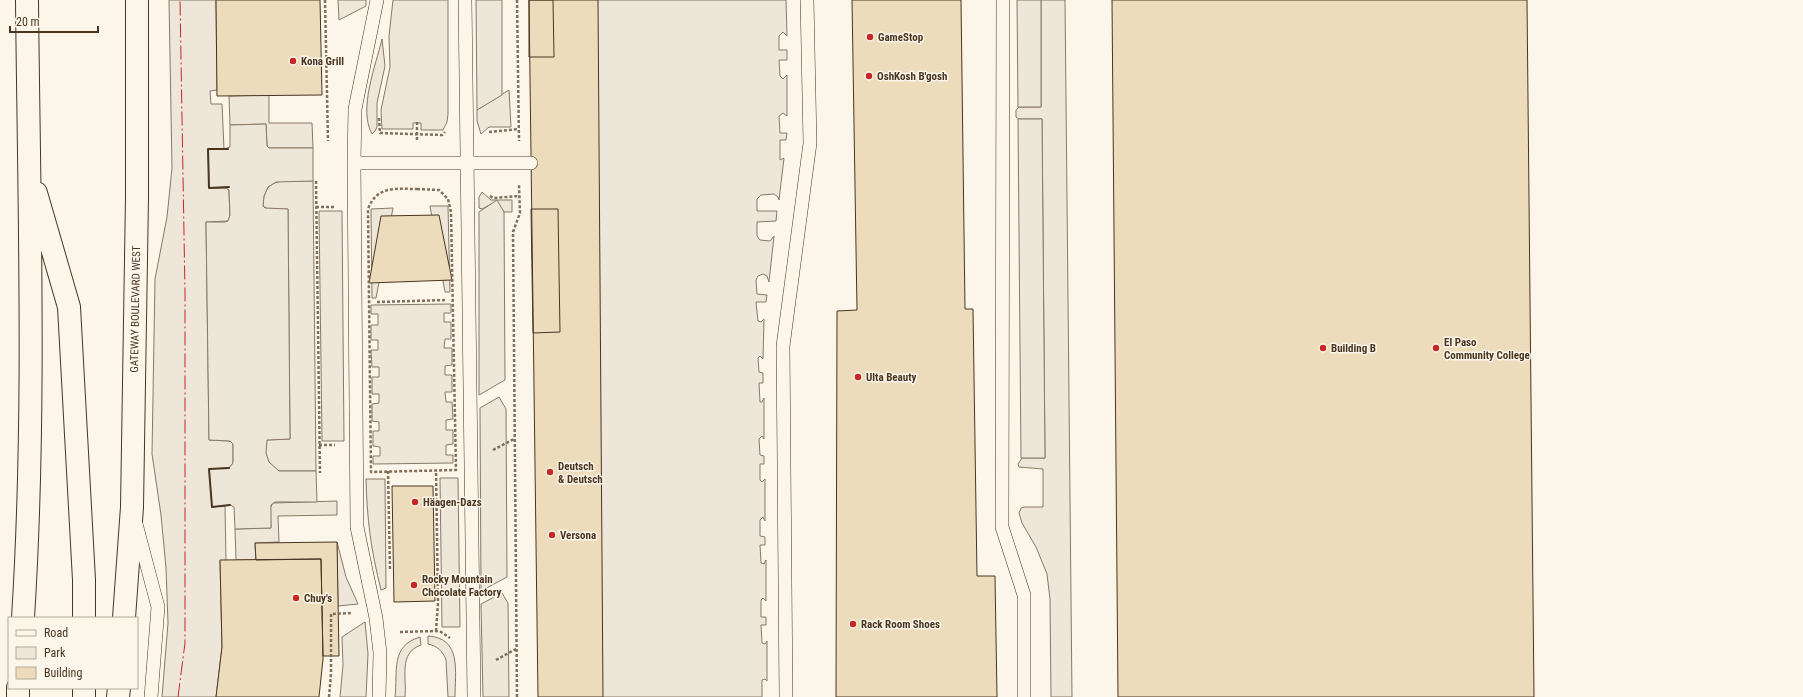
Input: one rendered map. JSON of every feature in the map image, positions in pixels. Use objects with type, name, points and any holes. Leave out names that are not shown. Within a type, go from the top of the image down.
[{"type":"main road","points":[[23,617],[26,566],[30,398],[27,0]]},
{"type":"main road","name":"GATEWAY BOULEVARD WEST","points":[[124,617],[132,507],[138,197],[137,0]]},
{"type":"main road","points":[[28,167],[69,307],[84,580],[84,617]]},
{"type":"lane","points":[[377,0],[355,109],[354,163],[357,527],[376,618],[380,653],[379,697]]},
{"type":"lane","points":[[465,0],[474,697]]},
{"type":"lane","points":[[786,697],[783,346],[810,143],[807,0]]},
{"type":"lane","points":[[1003,0],[1002,527],[1024,594],[1024,697]]},
{"type":"lane","points":[[354,163],[531,163]]},
{"type":"lane","points":[[132,507],[158,607],[151,697]]},
{"type":"path","points":[[325,0],[328,141]]},
{"type":"path","points":[[517,0],[519,144]]},
{"type":"path","points":[[378,116],[380,133],[442,135]]},
{"type":"path","points":[[417,122],[417,147]]},
{"type":"path","points":[[487,134],[491,131],[518,130]]},
{"type":"path","points":[[316,181],[320,474]]},
{"type":"path","points":[[517,697],[513,232],[520,213],[519,181]]},
{"type":"path","points":[[388,190],[439,190],[448,199],[452,212],[453,300],[456,470],[371,472],[368,209],[374,198],[379,193],[388,190]]},
{"type":"path","points":[[488,194],[493,198],[519,196]]},
{"type":"path","points":[[316,207],[341,207]]},
{"type":"path","points":[[368,302],[453,300]]},
{"type":"path","points":[[320,445],[338,445]]},
{"type":"path","points":[[436,471],[438,603],[436,631]]},
{"type":"path","points":[[329,697],[331,674],[331,614],[354,613]]},
{"type":"path","points":[[393,632],[436,631],[442,632],[453,641]]},
{"type":"green space","points":[[169,0],[216,0],[217,90],[210,91],[211,104],[222,104],[224,149],[208,150],[210,188],[226,188],[229,190],[230,215],[228,221],[206,222],[209,440],[230,441],[233,444],[233,463],[229,468],[210,469],[212,506],[225,506],[226,561],[220,561],[222,647],[216,697],[162,697],[168,623],[166,568],[161,515],[152,454],[155,279],[167,217],[172,168]]},
{"type":"green space","points":[[393,0],[448,0],[448,114],[447,122],[443,130],[421,130],[421,123],[413,123],[413,129],[382,129],[381,110],[390,67],[389,36]]},
{"type":"green space","points":[[1041,0],[1065,0],[1072,697],[1051,697],[1050,599],[1047,574],[1036,547],[1022,523],[1019,513],[1021,508],[1024,507],[1043,507],[1043,469],[1019,467],[1018,464],[1022,458],[1045,458],[1042,119],[1019,119],[1016,117],[1016,110],[1019,107],[1041,107]]},
{"type":"green space","points":[[382,39],[385,66],[377,103],[377,127],[372,134],[368,124],[367,100]]},
{"type":"green space","points":[[509,90],[511,127],[489,127],[481,134],[477,121],[477,110]]},
{"type":"green space","points":[[269,95],[269,123],[312,123],[313,148],[269,148],[267,146],[266,124],[230,125],[229,96]]},
{"type":"green space","points":[[280,181],[313,181],[316,471],[279,471],[269,462],[266,454],[267,440],[290,439],[288,209],[268,209],[263,206],[264,196],[268,188]]},
{"type":"green space","points":[[482,192],[491,200],[512,200],[512,212],[504,212],[497,201],[482,209],[479,208],[479,197]]},
{"type":"green space","points":[[430,206],[448,206],[450,292],[445,292]]},
{"type":"green space","points":[[393,208],[376,298],[372,298],[371,209]]},
{"type":"green space","points":[[319,211],[342,211],[344,441],[322,441]]},
{"type":"green space","points":[[451,304],[451,313],[444,313],[444,322],[451,322],[451,339],[445,339],[444,348],[452,348],[452,365],[445,366],[445,375],[452,375],[452,392],[445,392],[446,402],[452,402],[453,419],[446,420],[446,430],[453,430],[453,444],[446,445],[446,455],[453,455],[453,463],[373,464],[373,456],[380,456],[380,447],[373,446],[373,431],[379,431],[379,422],[372,421],[372,404],[379,403],[379,394],[372,394],[372,377],[379,377],[379,367],[372,367],[371,350],[378,350],[378,340],[371,340],[371,325],[378,325],[378,314],[371,314],[371,305]]},
{"type":"green space","points":[[440,478],[458,478],[460,627],[442,627]]},
{"type":"green space","points":[[366,479],[385,479],[386,588],[381,590],[370,535]]},
{"type":"green space","points":[[337,501],[337,515],[278,516],[279,542],[255,543],[256,560],[236,560],[235,529],[271,528],[270,508],[273,503]]},
{"type":"green space","points":[[337,542],[346,577],[358,604],[338,606]]},
{"type":"green space","points":[[428,636],[439,638],[447,643],[451,650],[455,667],[455,697],[448,697],[445,657],[439,649],[428,644]]},
{"type":"green space","points":[[420,637],[421,645],[409,654],[406,660],[405,697],[395,697],[396,669],[400,653],[410,641]]},
{"type":"shaded area","points":[[338,0],[366,0],[366,6],[339,20]]},
{"type":"shaded area","points":[[476,0],[502,0],[502,95],[477,110]]},
{"type":"shaded area","points":[[564,0],[786,0],[787,36],[783,32],[779,36],[779,50],[787,50],[787,60],[779,60],[780,76],[783,79],[787,75],[787,116],[783,113],[779,116],[780,133],[787,133],[786,140],[780,140],[780,160],[784,158],[779,200],[774,194],[761,195],[757,199],[757,211],[777,211],[776,221],[757,222],[757,236],[760,240],[770,241],[774,236],[769,282],[767,276],[763,274],[758,276],[756,280],[757,294],[767,295],[766,302],[756,302],[758,321],[761,322],[764,319],[763,359],[760,356],[758,358],[759,372],[763,373],[763,383],[759,383],[760,402],[762,402],[764,398],[764,439],[762,436],[759,439],[760,455],[764,456],[764,464],[760,464],[760,480],[762,482],[765,479],[765,521],[763,517],[760,520],[760,536],[765,537],[765,545],[760,545],[761,563],[764,564],[766,560],[766,601],[763,598],[761,600],[761,617],[766,617],[766,625],[761,625],[762,643],[765,644],[767,641],[767,681],[765,679],[762,680],[762,697],[545,697]]},
{"type":"shaded area","points":[[1017,0],[1041,0],[1041,107],[1018,107]]},
{"type":"shaded area","points":[[1018,119],[1042,119],[1045,458],[1021,458]]},
{"type":"shaded area","points":[[266,124],[267,146],[269,148],[313,148],[313,181],[276,182],[268,187],[264,196],[263,206],[265,208],[288,209],[290,439],[267,440],[266,453],[269,462],[279,471],[316,471],[317,502],[275,502],[271,505],[271,528],[235,529],[234,507],[230,505],[212,507],[209,469],[229,468],[233,463],[233,444],[230,441],[209,440],[206,222],[225,222],[228,221],[230,215],[229,190],[226,188],[209,188],[208,149],[224,149],[230,147],[230,125]]},
{"type":"shaded area","points":[[497,200],[504,212],[505,380],[479,395],[479,212]]},
{"type":"shaded area","points":[[499,397],[506,409],[507,577],[481,591],[480,408]]},
{"type":"shaded area","points":[[502,593],[508,603],[509,697],[483,697],[481,604]]},
{"type":"shaded area","points":[[365,622],[368,654],[366,697],[340,697],[343,665],[342,637]]},
{"type":"building","points":[[216,0],[320,0],[322,95],[217,96]]},
{"type":"building","points":[[529,0],[598,0],[603,697],[538,697]]},
{"type":"building","points":[[529,0],[553,0],[554,57],[529,57]]},
{"type":"building","points":[[852,0],[961,0],[965,309],[973,309],[977,576],[995,576],[997,697],[836,697],[837,311],[857,310]]},
{"type":"building","name":"Building B","points":[[1112,0],[1527,0],[1534,697],[1118,697]]},
{"type":"building","points":[[531,209],[558,209],[560,332],[533,333]]},
{"type":"building","points":[[439,215],[452,280],[369,283],[381,216]]},
{"type":"building","points":[[392,486],[433,486],[435,601],[394,602]]},
{"type":"building","points":[[337,542],[339,656],[323,656],[321,559],[256,560],[255,543]]},
{"type":"building","points":[[321,559],[323,659],[319,697],[216,697],[222,647],[220,560]]},
{"type":"wall","points":[[228,149],[208,149],[209,188],[229,187]]},
{"type":"wall","points":[[229,468],[209,469],[212,507],[230,505]]},
{"type":"power","points":[[178,697],[185,643],[185,292],[180,0]]},
{"type":"place","name":"GameStop","points":[[870,37]]},
{"type":"place","name":"Kona Grill","points":[[293,61]]},
{"type":"place","name":"OshKosh B'gosh","points":[[869,76]]},
{"type":"place","name":"Building B","points":[[1323,348]]},
{"type":"place","name":"El Paso Community College","points":[[1436,348]]},
{"type":"place","name":"Ulta Beauty","points":[[858,377]]},
{"type":"place","name":"Deutsch & Deutsch","points":[[550,472]]},
{"type":"place","name":"Häagen-Dazs","points":[[415,502]]},
{"type":"place","name":"Versona","points":[[552,535]]},
{"type":"place","name":"Rocky Mountain Chocolate Factory","points":[[414,585]]},
{"type":"place","name":"Chuy's","points":[[296,598]]},
{"type":"place","name":"Rack Room Shoes","points":[[853,624]]}]
